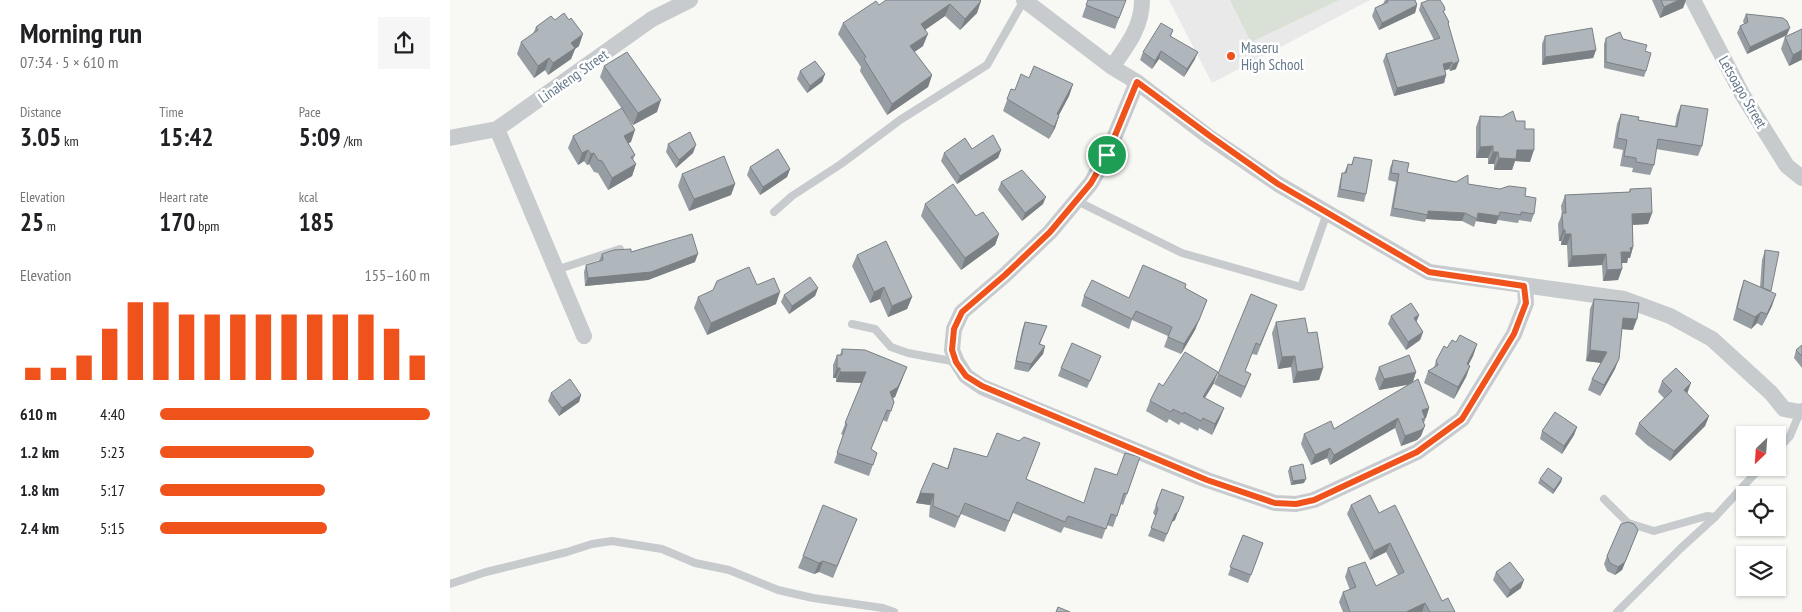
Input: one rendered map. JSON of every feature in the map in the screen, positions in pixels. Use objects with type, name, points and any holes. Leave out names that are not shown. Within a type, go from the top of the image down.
[{"type":"street","points":[[1024,0],[1112,67],[1137,82],[1278,184],[1429,272],[1624,299],[1670,316],[1712,339],[1771,393],[1784,409],[1801,412]]},
{"type":"street","points":[[1112,67],[1133,38],[1140,20],[1142,0]]},
{"type":"street","name":"Letsoapo Street","points":[[1693,0],[1742,94],[1787,166],[1802,178]]},
{"type":"street","name":"Linakeng Street","points":[[450,138],[497,129],[652,19],[685,2]]},
{"type":"street","points":[[1137,82],[1107,155],[1091,183],[1050,232],[962,312],[954,329],[952,350],[956,362],[966,376],[982,386],[1207,480],[1275,503],[1296,504],[1314,500],[1417,452],[1462,419],[1514,334],[1526,303],[1524,286]]},
{"type":"street","points":[[497,129],[584,336]]},
{"type":"lane","points":[[774,212],[792,196],[841,164],[900,120],[987,65],[1024,0]]},
{"type":"lane","points":[[1077,201],[1182,253],[1301,287],[1327,213]]},
{"type":"lane","points":[[556,270],[620,249]]},
{"type":"lane","points":[[852,324],[875,329],[891,347],[908,353],[956,362]]},
{"type":"lane","points":[[1786,440],[1790,436],[1801,412]]},
{"type":"lane","points":[[1617,612],[1715,517],[1753,476]]},
{"type":"lane","points":[[1604,499],[1628,523],[1654,531],[1707,516],[1715,517]]},
{"type":"lane","points":[[450,584],[486,572],[592,544],[612,541],[662,549],[696,563],[729,570],[778,590],[813,598],[883,608],[894,612]]},
{"type":"shaded area","name":"Maseru High School","points":[[1169,0],[1370,0],[1212,83]]},
{"type":"shaded area","points":[[1230,0],[1339,0],[1251,42]]},
{"type":"building","points":[[886,0],[981,1],[965,19],[950,4],[921,24],[928,34],[910,46],[932,75],[892,104],[864,59],[866,57],[843,23],[876,1],[879,5]]},
{"type":"building","points":[[1088,0],[1126,0],[1119,18],[1086,5]]},
{"type":"building","points":[[1387,0],[1415,0],[1417,5],[1382,23],[1375,8],[1388,2]]},
{"type":"building","points":[[1429,0],[1440,0],[1444,6],[1445,10],[1443,11],[1449,22],[1459,61],[1453,64],[1452,62],[1443,64],[1446,75],[1397,88],[1386,54],[1440,38],[1421,3]]},
{"type":"building","points":[[1661,0],[1679,0],[1664,7]]},
{"type":"building","points":[[564,13],[569,20],[571,18],[583,34],[571,43],[575,48],[553,63],[549,58],[538,66],[521,42],[538,30],[536,27],[551,16],[555,20]]},
{"type":"building","points":[[1746,14],[1783,18],[1787,21],[1790,28],[1750,47],[1740,26],[1748,22]]},
{"type":"building","points":[[1161,23],[1173,30],[1170,36],[1198,52],[1187,69],[1161,51],[1155,61],[1143,52]]},
{"type":"building","points":[[1592,28],[1596,50],[1545,57],[1545,36]]},
{"type":"building","points":[[1802,29],[1802,50],[1793,55],[1785,37]]},
{"type":"building","points":[[1620,32],[1623,39],[1647,45],[1645,51],[1651,53],[1646,71],[1606,62],[1606,38]]},
{"type":"building","points":[[627,52],[661,100],[638,113],[604,66]]},
{"type":"building","points":[[815,61],[825,74],[810,86],[800,71]]},
{"type":"building","points":[[1034,66],[1073,84],[1057,114],[1059,116],[1054,127],[1007,99],[1011,89],[1015,90],[1021,74],[1029,78]]},
{"type":"building","points":[[1681,105],[1708,109],[1702,146],[1658,139],[1654,165],[1636,162],[1636,158],[1624,156],[1627,140],[1617,138],[1621,114],[1639,117],[1638,120],[1677,127]]},
{"type":"building","points":[[622,108],[635,130],[624,136],[635,155],[631,157],[636,164],[612,178],[602,161],[598,160],[594,153],[591,154],[588,150],[582,153],[573,136]]},
{"type":"building","points":[[1513,111],[1516,121],[1525,121],[1525,129],[1534,129],[1534,150],[1517,150],[1516,159],[1499,158],[1498,152],[1493,152],[1493,146],[1480,147],[1480,116],[1502,117]]},
{"type":"building","points":[[690,132],[696,145],[679,160],[668,144]]},
{"type":"building","points":[[993,135],[1001,150],[960,176],[944,153],[965,138],[972,149]]},
{"type":"building","points":[[778,149],[790,169],[763,187],[750,167]]},
{"type":"building","points":[[724,156],[735,184],[694,199],[682,174]]},
{"type":"building","points":[[1354,157],[1372,160],[1366,194],[1340,189],[1342,173],[1346,173],[1348,164],[1352,165]]},
{"type":"building","points":[[1393,160],[1409,163],[1407,172],[1456,182],[1468,175],[1468,184],[1500,189],[1509,186],[1526,188],[1525,196],[1536,198],[1534,214],[1521,212],[1521,215],[1500,212],[1499,216],[1478,213],[1477,219],[1465,213],[1428,211],[1428,215],[1393,208],[1399,174],[1391,173]]},
{"type":"building","points":[[1022,170],[1046,197],[1025,213],[1001,182]]},
{"type":"building","points":[[953,184],[976,216],[983,212],[999,234],[965,258],[925,204]]},
{"type":"building","points":[[1651,188],[1652,213],[1632,214],[1633,247],[1630,248],[1631,252],[1621,252],[1622,269],[1607,270],[1606,254],[1572,256],[1571,234],[1565,234],[1565,230],[1563,230],[1562,213],[1566,213],[1565,195],[1630,192],[1630,189]]},
{"type":"building","points":[[692,234],[698,254],[651,272],[588,278],[586,265],[603,260],[602,254],[614,250],[631,249],[631,252]]},
{"type":"building","points":[[886,241],[912,297],[892,306],[884,287],[874,292],[857,255]]},
{"type":"building","points":[[1765,250],[1779,252],[1771,291],[1763,288]]},
{"type":"building","points":[[1143,265],[1186,284],[1185,288],[1207,300],[1199,320],[1184,344],[1168,337],[1172,327],[1136,311],[1132,319],[1084,296],[1092,280],[1129,298]]},
{"type":"building","points":[[749,267],[757,285],[774,278],[780,292],[711,323],[698,297],[713,290],[717,281]]},
{"type":"building","points":[[810,277],[818,288],[792,306],[784,295]]},
{"type":"building","points":[[1744,280],[1776,294],[1767,314],[1761,312],[1755,317],[1737,308]]},
{"type":"building","points":[[1251,294],[1277,305],[1260,345],[1256,343],[1245,371],[1251,374],[1245,387],[1218,374]]},
{"type":"building","points":[[1594,299],[1639,303],[1637,319],[1623,318],[1619,359],[1604,385],[1592,379],[1607,352],[1590,350]]},
{"type":"building","points":[[1411,303],[1419,315],[1414,318],[1423,332],[1408,342],[1391,316]]},
{"type":"building","points":[[1305,318],[1308,333],[1317,332],[1323,368],[1297,372],[1295,356],[1282,357],[1276,322]]},
{"type":"building","points":[[1025,322],[1047,326],[1039,344],[1045,346],[1031,364],[1016,361]]},
{"type":"building","points":[[1460,335],[1477,344],[1467,364],[1470,366],[1458,387],[1428,371],[1438,365],[1436,361],[1444,346],[1447,348],[1452,340],[1456,342]]},
{"type":"building","points":[[1072,343],[1101,356],[1090,381],[1061,368]]},
{"type":"building","points":[[1802,345],[1802,356],[1796,350]]},
{"type":"building","points":[[842,349],[865,350],[907,367],[898,387],[890,392],[894,402],[891,411],[887,410],[871,449],[877,453],[873,465],[837,453],[847,424],[845,423],[866,372],[840,372],[840,368],[837,368],[837,355],[842,355]]},
{"type":"building","points":[[1185,352],[1218,372],[1203,397],[1224,408],[1215,424],[1203,418],[1201,421],[1184,412],[1183,414],[1173,409],[1171,412],[1150,401],[1159,383],[1163,386]]},
{"type":"building","points":[[1409,355],[1416,372],[1384,379],[1379,367]]},
{"type":"building","points":[[1676,368],[1691,383],[1684,390],[1709,416],[1674,451],[1650,434],[1639,423],[1672,391],[1662,381]]},
{"type":"building","points":[[570,379],[581,395],[562,408],[551,393]]},
{"type":"building","points":[[1418,379],[1429,408],[1422,410],[1425,418],[1422,419],[1425,426],[1421,430],[1405,436],[1398,418],[1334,455],[1330,448],[1315,455],[1304,434],[1331,421],[1334,429]]},
{"type":"building","points":[[1555,412],[1577,427],[1564,446],[1542,431]]},
{"type":"building","points":[[997,433],[1019,441],[1024,437],[1040,443],[1026,479],[1084,503],[1095,468],[1117,475],[1125,453],[1140,457],[1127,494],[1124,493],[1117,516],[1111,514],[1106,529],[1068,516],[1065,522],[1017,502],[1009,521],[965,503],[959,517],[933,506],[934,494],[920,493],[933,463],[948,469],[954,448],[987,457]]},
{"type":"building","points":[[1303,464],[1306,479],[1293,481],[1290,467]]},
{"type":"building","points":[[1548,468],[1562,478],[1554,490],[1540,479]]},
{"type":"building","points":[[1162,489],[1184,497],[1167,534],[1151,528],[1158,509],[1156,505]]},
{"type":"building","points":[[1370,495],[1379,513],[1395,505],[1442,601],[1448,598],[1455,612],[1430,612],[1425,603],[1406,612],[1350,612],[1343,592],[1356,587],[1348,568],[1365,562],[1376,586],[1404,572],[1390,543],[1374,551],[1351,505]]},
{"type":"building","points":[[823,505],[857,519],[837,566],[823,561],[819,563],[803,556]]},
{"type":"building","points":[[1628,522],[1634,524],[1638,530],[1625,562],[1618,567],[1610,563],[1607,556],[1621,524]]},
{"type":"building","points":[[1243,535],[1263,543],[1251,575],[1230,567]]},
{"type":"building","points":[[1510,562],[1524,580],[1510,590],[1496,572]]},
{"type":"building","points":[[1058,607],[1070,612],[1056,612]]},
{"type":"place","name":"Maseru High School","points":[[1231,56]]},
{"type":"route","points":[[1137,82],[1278,184],[1429,272],[1524,286],[1526,303],[1514,334],[1462,419],[1417,452],[1314,500],[1296,504],[1275,503],[1207,480],[982,386],[966,376],[956,362],[952,350],[954,329],[962,312],[1005,275],[1050,232],[1091,183],[1107,155],[1137,82]]}]
